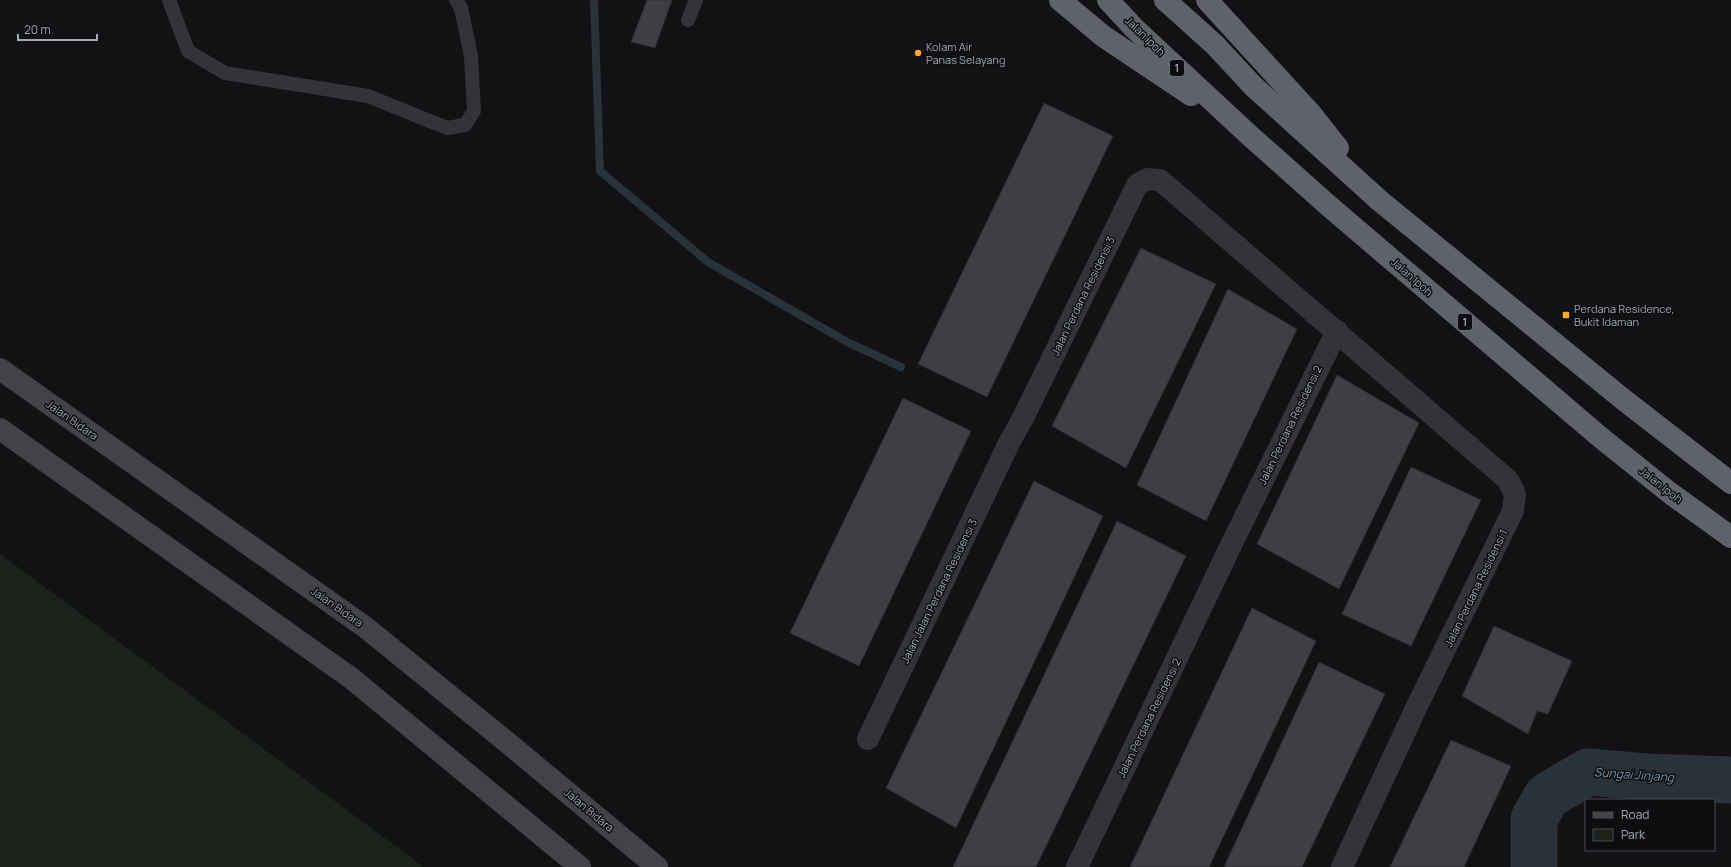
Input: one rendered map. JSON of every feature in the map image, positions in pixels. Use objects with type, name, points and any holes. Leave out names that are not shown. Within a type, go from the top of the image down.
[{"type":"highway","points":[[1060,0],[1103,36],[1248,134]]},
{"type":"highway","name":"Jalan Ipoh","points":[[1108,0],[1134,28],[1248,134],[1330,207],[1600,438],[1670,493],[1731,537]]},
{"type":"highway","points":[[1165,0],[1215,45],[1254,86],[1380,201],[1624,400],[1731,484]]},
{"type":"highway","points":[[1207,0],[1312,115],[1380,201]]},
{"type":"main road","name":"Jalan Bidara","points":[[0,369],[364,627],[508,743],[657,867]]},
{"type":"main road","points":[[0,429],[351,678],[580,867]]},
{"type":"street","name":"Jalan Perdana Residensi 3","points":[[1009,443],[1023,418],[1137,185],[1147,179],[1160,180],[1337,331]]},
{"type":"street","name":"Jalan Perdana Residensi 1","points":[[1337,331],[1508,480],[1514,494],[1513,512],[1432,680],[1417,706],[1342,867]]},
{"type":"street","name":"Jalan Perdana Residensi 2","points":[[1077,867],[1233,541],[1337,331]]},
{"type":"street","name":"Jalan Jalan Perdana Residensi 3","points":[[868,738],[1009,443]]},
{"type":"lane","points":[[169,0],[188,51],[225,73],[368,96],[447,128],[465,125],[474,111],[471,56],[461,8],[456,0]]},
{"type":"lane","points":[[688,20],[696,0]]},
{"type":"green space","points":[[0,554],[424,867],[0,867]]},
{"type":"building","points":[[647,0],[672,0],[655,48],[631,42]]},
{"type":"building","points":[[1044,103],[1113,136],[987,397],[918,364]]},
{"type":"building","points":[[1141,248],[1216,284],[1126,468],[1052,426]]},
{"type":"building","points":[[1228,289],[1297,329],[1206,521],[1137,485]]},
{"type":"building","points":[[1337,375],[1419,423],[1339,589],[1257,544]]},
{"type":"building","points":[[903,398],[971,431],[859,666],[790,633]]},
{"type":"building","points":[[1411,467],[1481,500],[1411,646],[1342,614]]},
{"type":"building","points":[[1034,481],[1103,516],[956,828],[886,788]]},
{"type":"building","points":[[1117,521],[1186,556],[1036,867],[953,867]]},
{"type":"building","points":[[1252,608],[1316,641],[1209,867],[1130,867]]},
{"type":"building","points":[[1494,626],[1572,661],[1548,714],[1537,711],[1528,734],[1462,696]]},
{"type":"building","points":[[1319,662],[1385,694],[1302,867],[1224,867]]},
{"type":"building","points":[[1451,740],[1511,766],[1464,867],[1390,867]]},
{"type":"waterway","points":[[594,0],[600,171],[708,262],[849,343],[901,367]]},
{"type":"waterway","name":"Sungai Jinjang","points":[[1534,867],[1534,819],[1547,796],[1588,772],[1647,777],[1731,780]]},
{"type":"place","name":"Kolam Air Panas Selayang","points":[[918,53]]},
{"type":"place","name":"Perdana Residence, Bukit Idaman","points":[[1566,315]]}]
